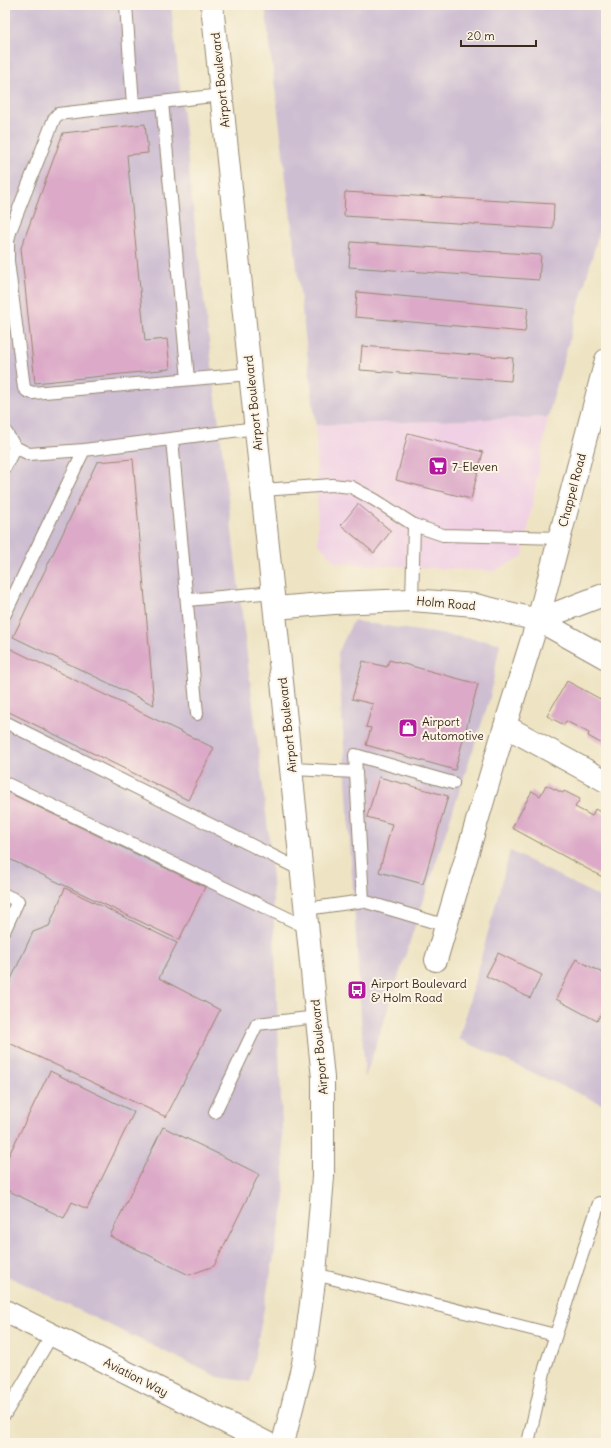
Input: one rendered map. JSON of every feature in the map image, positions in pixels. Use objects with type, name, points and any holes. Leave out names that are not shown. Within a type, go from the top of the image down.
[{"type":"street","name":"Airport Boulevard","points":[[212,5],[275,600],[323,1078],[323,1177],[315,1274],[303,1364],[283,1443]]},
{"type":"street","name":"Chappel Road","points":[[436,960],[538,620],[606,360]]},
{"type":"street","points":[[538,620],[606,594]]},
{"type":"street","name":"Holm Road","points":[[275,600],[334,603],[412,600],[475,605],[538,620],[606,658]]},
{"type":"street","points":[[505,726],[606,781]]},
{"type":"street","name":"Aviation Way","points":[[5,1311],[267,1443]]},
{"type":"lane","points":[[126,5],[134,105]]},
{"type":"lane","points":[[221,95],[58,114],[54,118],[8,240],[8,261],[24,388],[27,391],[33,393],[250,374]]},
{"type":"lane","points":[[162,102],[188,380]]},
{"type":"lane","points":[[5,431],[15,447],[29,454],[84,450],[256,428]]},
{"type":"lane","points":[[172,439],[197,714]]},
{"type":"lane","points":[[5,467],[15,447]]},
{"type":"lane","points":[[5,614],[84,450]]},
{"type":"lane","points":[[263,490],[332,485],[351,487],[375,500],[414,525],[443,535],[560,538]]},
{"type":"lane","points":[[412,600],[414,525]]},
{"type":"lane","points":[[187,600],[275,600]]},
{"type":"lane","points":[[5,722],[303,871]]},
{"type":"lane","points":[[363,901],[355,755],[453,782]]},
{"type":"lane","points":[[292,769],[356,772]]},
{"type":"lane","points":[[5,784],[307,919],[363,901],[447,926]]},
{"type":"lane","points":[[5,895],[18,901],[5,929]]},
{"type":"lane","points":[[215,1112],[257,1024],[317,1017]]},
{"type":"lane","points":[[528,1443],[545,1368],[555,1335],[599,1204],[606,1206]]},
{"type":"lane","points":[[315,1274],[555,1335]]},
{"type":"lane","points":[[5,1414],[52,1335]]},
{"type":"shaded area","points":[[5,5],[171,5],[194,217],[271,854],[285,1198],[250,1382],[218,1377],[5,1275]]},
{"type":"shaded area","points":[[265,5],[606,5],[606,207],[548,417],[316,425]]},
{"type":"shaded area","points":[[548,417],[523,556],[494,571],[336,563],[318,543],[316,425]]},
{"type":"shaded area","points":[[353,621],[500,643],[490,698],[365,1078],[338,653]]},
{"type":"shaded area","points":[[510,851],[606,900],[606,1106],[459,1039]]},
{"type":"building","points":[[145,124],[148,153],[127,155],[145,341],[167,339],[170,369],[35,383],[21,248],[63,133]]},
{"type":"building","points":[[345,192],[554,204],[553,229],[344,216]]},
{"type":"building","points":[[351,242],[541,255],[539,280],[349,267]]},
{"type":"building","points":[[357,292],[528,308],[525,332],[355,317]]},
{"type":"building","points":[[362,346],[513,358],[511,381],[360,370]]},
{"type":"building","points":[[408,433],[483,452],[471,499],[396,480]]},
{"type":"building","points":[[133,459],[154,705],[13,637],[97,462]]},
{"type":"building","points":[[358,504],[391,531],[374,553],[341,525]]},
{"type":"building","points":[[9,648],[214,748],[188,800],[5,710],[5,656]]},
{"type":"building","points":[[389,660],[478,684],[455,770],[366,745],[371,728],[366,727],[373,704],[352,699],[363,661],[387,667]]},
{"type":"building","points":[[567,681],[606,702],[606,746],[588,736],[589,733],[566,721],[564,725],[547,716]]},
{"type":"building","points":[[379,777],[448,796],[423,884],[379,872],[392,824],[367,817]]},
{"type":"building","points":[[546,785],[563,793],[564,791],[580,799],[575,807],[592,816],[595,809],[606,815],[606,879],[512,828],[532,791],[540,796]]},
{"type":"building","points":[[5,791],[205,887],[179,940],[5,857]]},
{"type":"building","points":[[65,888],[177,943],[159,978],[220,1010],[166,1117],[5,1041],[5,992],[33,932],[49,926]]},
{"type":"building","points":[[498,953],[542,975],[530,998],[486,976]]},
{"type":"building","points":[[576,959],[606,975],[606,1004],[597,1021],[556,999]]},
{"type":"building","points":[[50,1071],[134,1112],[87,1209],[72,1202],[64,1218],[5,1189],[5,1163]]},
{"type":"building","points":[[163,1127],[259,1174],[214,1266],[189,1275],[110,1236]]},
{"type":"place","name":"7-Eleven","points":[[438,466]]},
{"type":"place","name":"Airport Automotive","points":[[408,728]]},
{"type":"place","name":"Airport Boulevard & Holm Road","points":[[357,990]]}]
